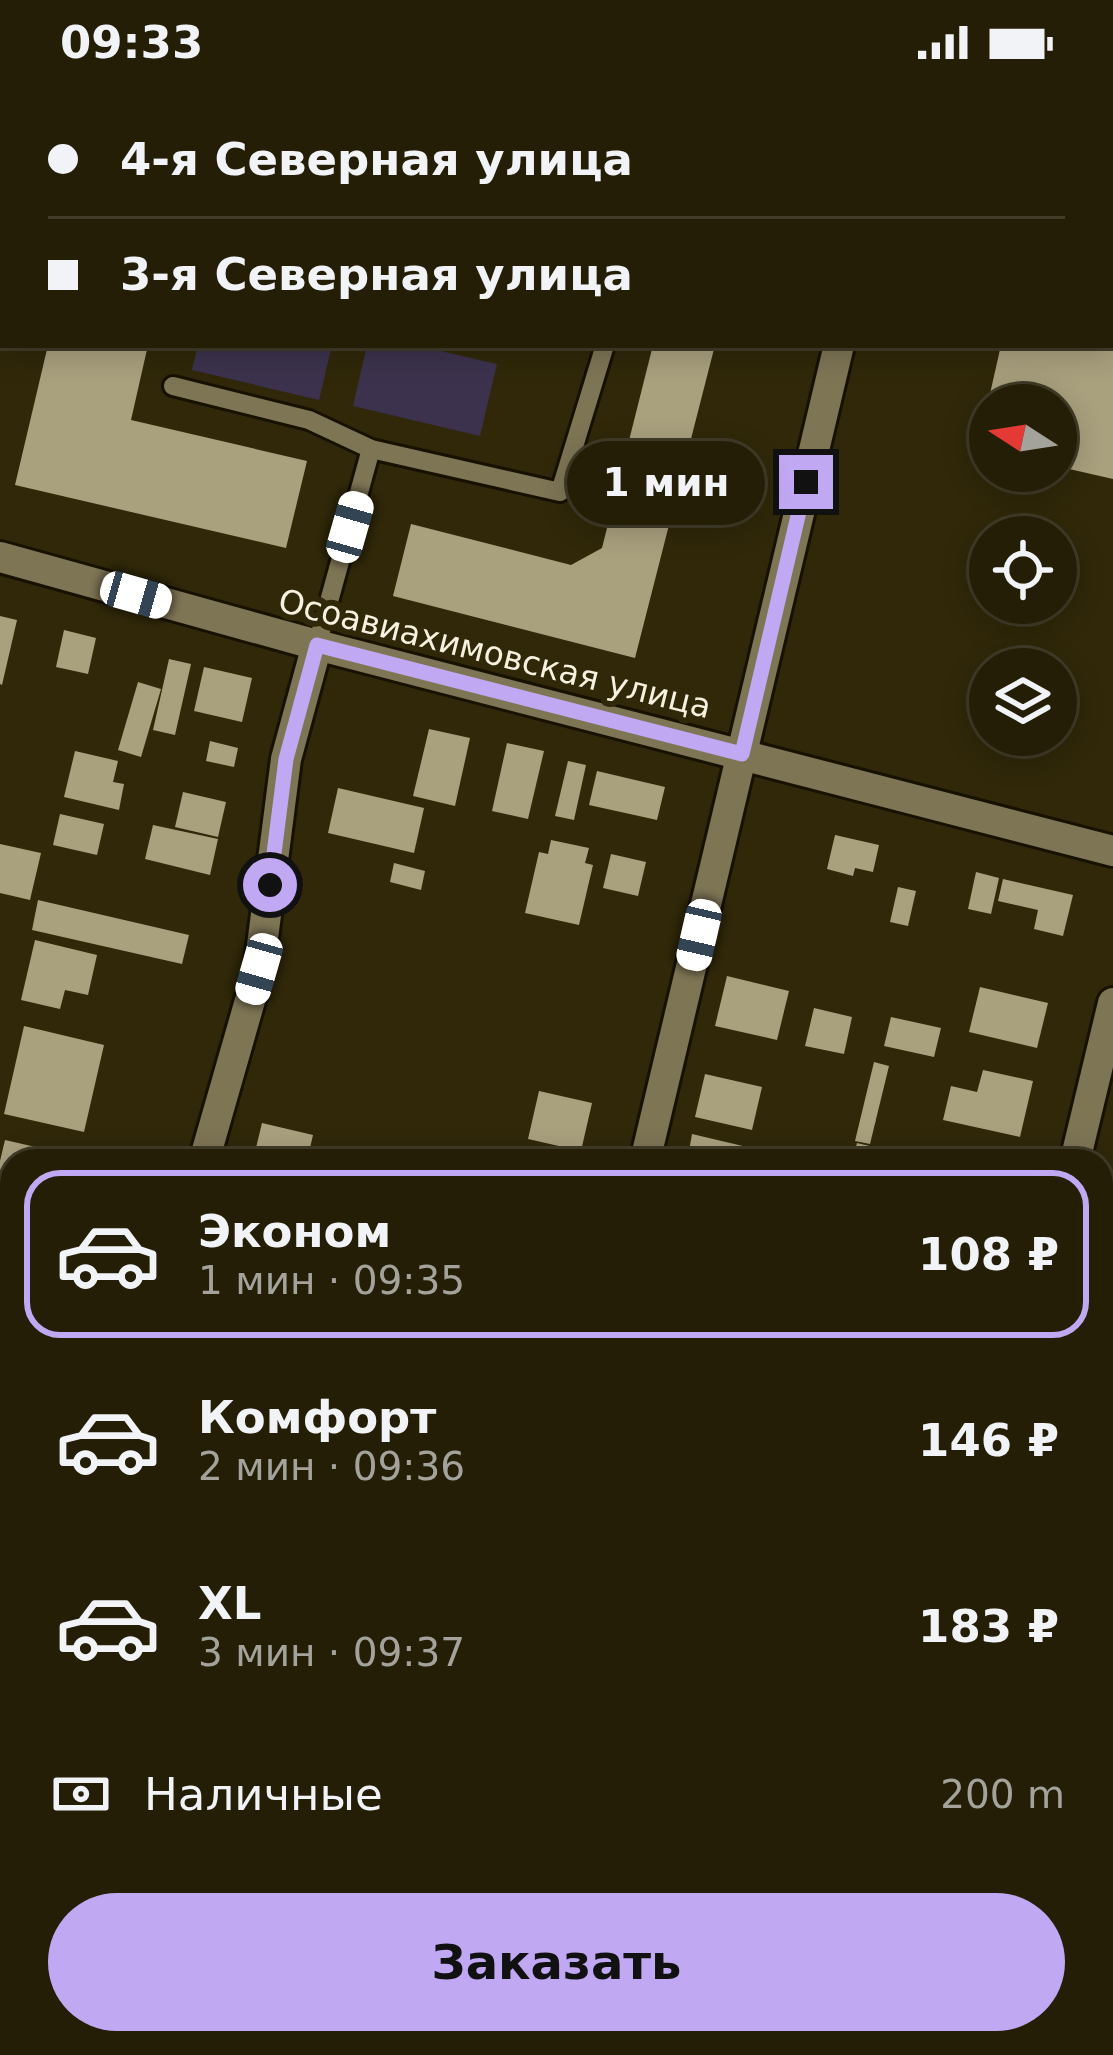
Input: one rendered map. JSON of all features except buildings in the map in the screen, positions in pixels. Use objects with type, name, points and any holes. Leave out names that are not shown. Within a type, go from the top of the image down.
[{"type":"street","points":[[648,1149],[837,348]]},
{"type":"street","name":"Осоавиахимовская улица","points":[[0,557],[317,645],[1113,851]]},
{"type":"street","points":[[207,1149],[259,969],[286,759],[317,645]]},
{"type":"street","points":[[1079,1149],[1113,1003]]},
{"type":"lane","points":[[173,386],[309,420],[371,449],[560,492],[604,348]]},
{"type":"lane","points":[[317,645],[371,449]]},
{"type":"shaded area","points":[[197,348],[331,348],[319,400],[192,370]]},
{"type":"shaded area","points":[[366,348],[428,348],[497,364],[480,436],[353,406]]},
{"type":"route","points":[[270,885],[286,759],[317,645],[742,754],[806,482]]}]
